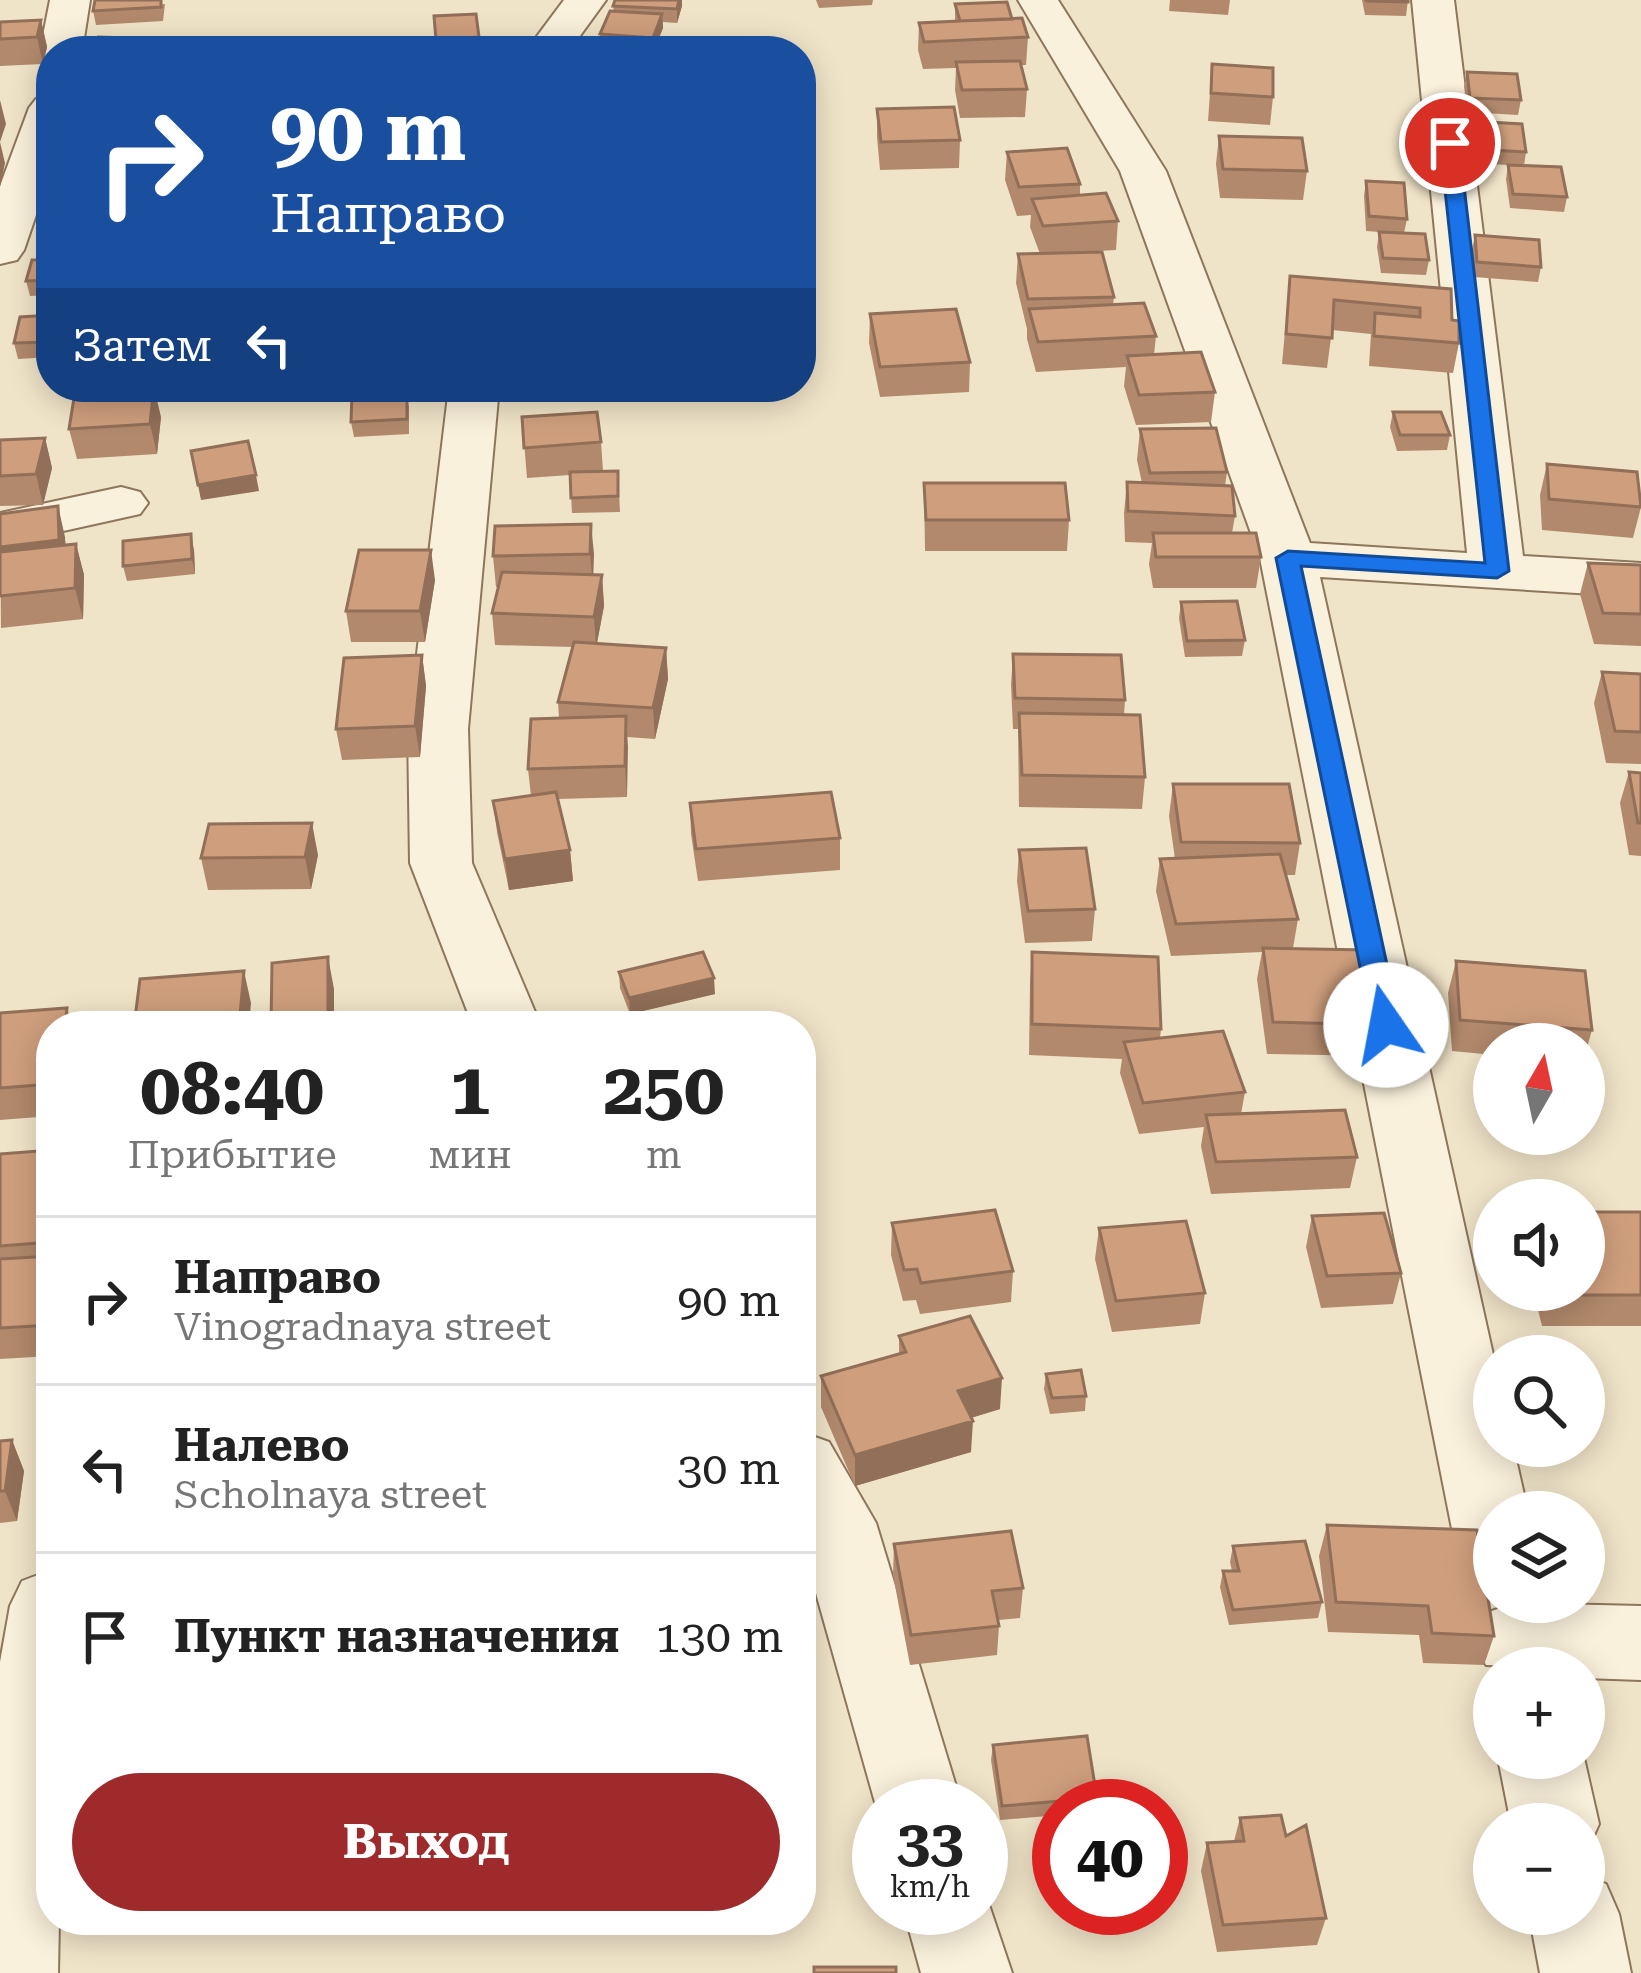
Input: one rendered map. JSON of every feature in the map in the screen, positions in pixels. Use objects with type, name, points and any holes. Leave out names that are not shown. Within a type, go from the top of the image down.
[{"type":"street","points":[[64,36],[70,0]]},
{"type":"street","points":[[559,36],[584,0]]},
{"type":"street","points":[[1038,0],[1143,170],[1288,558],[1484,1491]]},
{"type":"street","points":[[1433,0],[1497,571]]},
{"type":"street","points":[[0,250],[36,150]]},
{"type":"street","points":[[472,402],[438,729],[441,863],[501,1011]]},
{"type":"street","points":[[0,530],[121,502]]},
{"type":"street","points":[[1288,558],[1641,580]]},
{"type":"street","points":[[816,1490],[836,1523],[911,1779]]},
{"type":"street","points":[[1514,1636],[1641,1643]]},
{"type":"street","points":[[12,1973],[20,1789],[36,1695]]},
{"type":"street","points":[[956,1935],[968,1973]]},
{"type":"street","points":[[1578,1935],[1586,1973]]},
{"type":"building","points":[[95,0],[161,0],[161,7],[93,11]]},
{"type":"building","points":[[615,0],[679,0],[677,9],[613,6]]},
{"type":"building","points":[[1007,2],[1012,19],[960,21],[955,4]]},
{"type":"building","points":[[610,11],[662,14],[654,36],[600,34]]},
{"type":"building","points":[[476,14],[479,36],[436,36],[434,16]]},
{"type":"building","points":[[1022,18],[1028,37],[924,42],[919,23]]},
{"type":"building","points":[[41,20],[36,37],[0,39],[0,22]]},
{"type":"building","points":[[1020,61],[1027,89],[962,90],[956,62]]},
{"type":"building","points":[[1212,64],[1273,68],[1273,97],[1211,93]]},
{"type":"building","points":[[1467,72],[1517,74],[1521,100],[1470,98]]},
{"type":"building","points":[[954,107],[960,140],[881,142],[877,109]]},
{"type":"building","points":[[1470,121],[1522,124],[1526,152],[1474,149]]},
{"type":"building","points":[[1219,136],[1302,138],[1307,171],[1223,169]]},
{"type":"building","points":[[1067,148],[1080,184],[1019,187],[1007,152]]},
{"type":"building","points":[[1508,165],[1561,167],[1567,197],[1513,194]]},
{"type":"building","points":[[1366,181],[1404,183],[1407,219],[1369,216]]},
{"type":"building","points":[[1106,193],[1118,221],[1043,226],[1032,199]]},
{"type":"building","points":[[1379,232],[1425,234],[1429,260],[1383,258]]},
{"type":"building","points":[[1475,235],[1539,240],[1541,267],[1477,262]]},
{"type":"building","points":[[1102,252],[1114,297],[1028,299],[1018,254]]},
{"type":"building","points":[[32,260],[36,260],[36,281],[26,281]]},
{"type":"building","points":[[1290,276],[1451,289],[1459,343],[1374,336],[1375,313],[1420,317],[1420,308],[1334,300],[1332,338],[1286,334]]},
{"type":"building","points":[[1144,303],[1156,336],[1038,342],[1029,309]]},
{"type":"building","points":[[956,309],[970,362],[880,367],[870,314]]},
{"type":"building","points":[[36,316],[36,342],[14,343],[20,317]]},
{"type":"building","points":[[1201,352],[1215,392],[1139,395],[1127,356]]},
{"type":"building","points":[[73,402],[152,402],[150,424],[69,429]]},
{"type":"building","points":[[352,402],[407,402],[407,419],[351,422]]},
{"type":"building","points":[[597,412],[601,442],[524,448],[522,417]]},
{"type":"building","points":[[1393,412],[1441,412],[1450,435],[1400,435]]},
{"type":"building","points":[[1216,428],[1227,472],[1150,473],[1140,429]]},
{"type":"building","points":[[45,438],[36,474],[0,476],[0,440]]},
{"type":"building","points":[[248,441],[256,475],[198,485],[191,451]]},
{"type":"building","points":[[1547,464],[1637,472],[1641,507],[1549,499]]},
{"type":"building","points":[[618,471],[618,496],[571,498],[570,472]]},
{"type":"building","points":[[1127,482],[1232,486],[1235,516],[1128,511]]},
{"type":"building","points":[[924,483],[1065,483],[1069,520],[926,520]]},
{"type":"building","points":[[58,506],[59,540],[0,547],[0,514]]},
{"type":"building","points":[[591,524],[590,554],[493,556],[495,526]]},
{"type":"building","points":[[1153,533],[1256,533],[1261,557],[1156,557]]},
{"type":"building","points":[[191,534],[192,559],[123,566],[123,541]]},
{"type":"building","points":[[76,544],[75,588],[0,596],[0,552]]},
{"type":"building","points":[[359,550],[431,550],[420,611],[346,611]]},
{"type":"building","points":[[1588,563],[1641,565],[1641,614],[1603,613]]},
{"type":"building","points":[[502,572],[602,575],[594,617],[492,613]]},
{"type":"building","points":[[1237,601],[1245,640],[1187,641],[1181,602]]},
{"type":"building","points":[[574,642],[666,648],[653,708],[558,702]]},
{"type":"building","points":[[1013,654],[1121,655],[1125,700],[1015,698]]},
{"type":"building","points":[[422,655],[415,726],[336,729],[344,658]]},
{"type":"building","points":[[1602,672],[1641,674],[1641,732],[1615,731]]},
{"type":"building","points":[[1019,713],[1140,715],[1145,777],[1022,775]]},
{"type":"building","points":[[626,716],[625,766],[528,769],[531,719]]},
{"type":"building","points":[[1629,772],[1641,773],[1641,823],[1638,823]]},
{"type":"building","points":[[1173,784],[1289,784],[1300,843],[1181,842]]},
{"type":"building","points":[[556,792],[570,850],[505,859],[493,801]]},
{"type":"building","points":[[831,792],[840,838],[696,849],[690,803]]},
{"type":"building","points":[[312,823],[305,857],[201,858],[209,824]]},
{"type":"building","points":[[1086,848],[1095,909],[1028,911],[1019,850]]},
{"type":"building","points":[[1280,854],[1298,919],[1176,924],[1160,859]]},
{"type":"building","points":[[1263,948],[1369,950],[1383,1025],[1273,1022]]},
{"type":"building","points":[[703,952],[714,978],[629,998],[619,972]]},
{"type":"building","points":[[1032,952],[1158,957],[1161,1029],[1032,1024]]},
{"type":"building","points":[[328,957],[328,1011],[271,1011],[272,963]]},
{"type":"building","points":[[1456,961],[1585,971],[1591,1023],[1460,1020]]},
{"type":"building","points":[[244,971],[240,1011],[136,1011],[140,979]]},
{"type":"building","points":[[67,1008],[36,1011],[36,1085],[0,1088],[0,1013]]},
{"type":"building","points":[[1223,1031],[1245,1092],[1143,1103],[1124,1042]]},
{"type":"building","points":[[1345,1110],[1357,1157],[1216,1162],[1206,1115]]},
{"type":"building","points":[[36,1151],[36,1243],[0,1246],[0,1154]]},
{"type":"building","points":[[995,1210],[1013,1271],[921,1283],[917,1269],[904,1270],[892,1223]]},
{"type":"building","points":[[1605,1212],[1641,1212],[1641,1295],[1605,1295]]},
{"type":"building","points":[[1384,1213],[1401,1273],[1327,1276],[1312,1216]]},
{"type":"building","points":[[1186,1221],[1205,1293],[1116,1301],[1099,1228]]},
{"type":"building","points":[[36,1257],[36,1326],[0,1328],[0,1259]]},
{"type":"building","points":[[970,1316],[1002,1378],[958,1391],[973,1421],[855,1455],[821,1376],[906,1352],[899,1336]]},
{"type":"building","points":[[1081,1370],[1086,1396],[1052,1398],[1046,1374]]},
{"type":"building","points":[[12,1440],[5,1491],[0,1491],[0,1441]]},
{"type":"building","points":[[1327,1525],[1473,1530],[1473,1623],[1492,1623],[1494,1636],[1432,1633],[1428,1606],[1336,1602]]},
{"type":"building","points":[[1011,1531],[1023,1588],[992,1591],[999,1626],[911,1635],[894,1544]]},
{"type":"building","points":[[1305,1541],[1322,1602],[1233,1610],[1223,1571],[1239,1571],[1233,1546]]},
{"type":"building","points":[[1087,1736],[1094,1779],[1032,1779],[1032,1803],[1008,1805],[1008,1779],[998,1779],[993,1745]]},
{"type":"building","points":[[1281,1815],[1286,1836],[1306,1825],[1326,1918],[1223,1925],[1207,1843],[1244,1841],[1240,1818]]},
{"type":"building","points":[[814,1967],[896,1967],[896,1973],[814,1973]]},
{"type":"route","points":[[1386,1025],[1288,558],[1497,571],[1450,143]]}]
